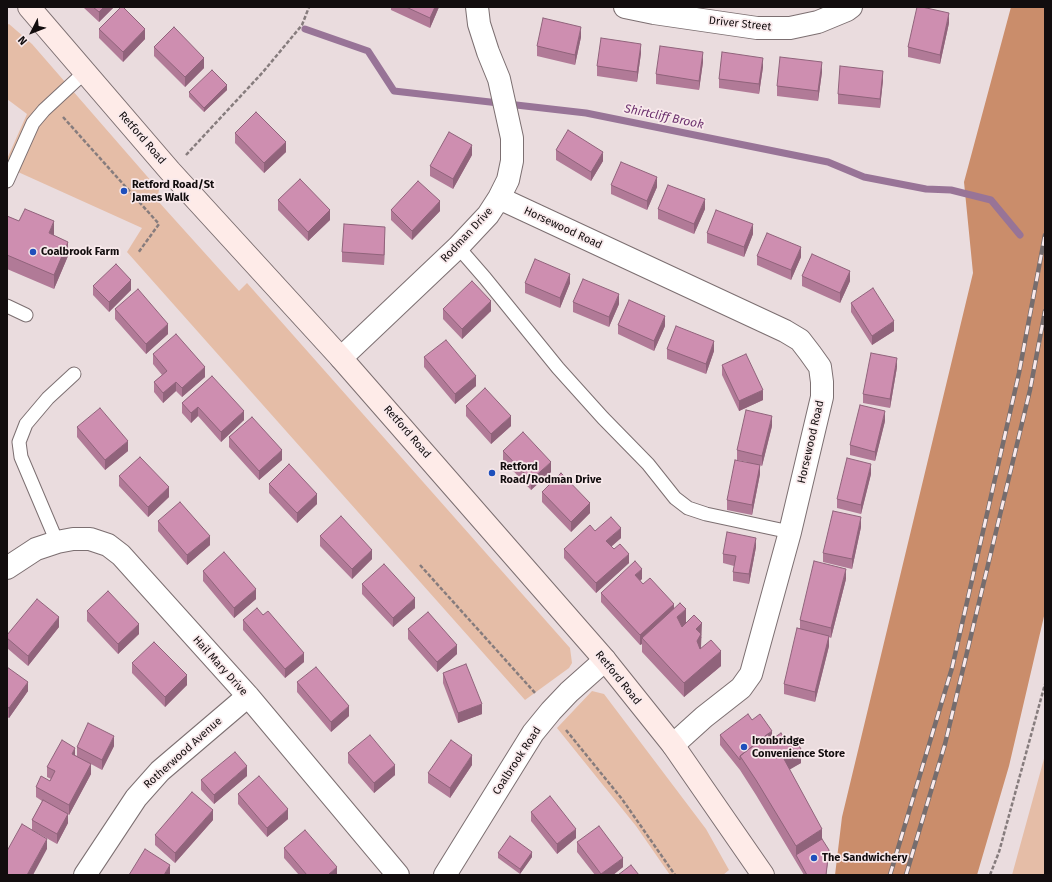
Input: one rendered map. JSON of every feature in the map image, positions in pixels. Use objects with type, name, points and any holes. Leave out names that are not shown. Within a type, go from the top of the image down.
[{"type":"main road","name":"Retford Road","points":[[29,7],[170,171],[341,358],[605,660],[673,745],[763,875]]},
{"type":"street","name":"Rodman Drive","points":[[341,358],[458,247],[488,215],[508,180],[512,161],[512,138],[499,79],[479,24],[477,7]]},
{"type":"street","name":"Driver Street","points":[[625,7],[654,13],[757,28],[790,28],[818,22],[851,7]]},
{"type":"street","name":"Horsewood Road","points":[[499,198],[785,331],[800,340],[820,367],[822,397],[790,532],[752,674],[740,688],[704,717],[673,745]]},
{"type":"street","name":"Hail Mary Drive","points":[[7,568],[36,549],[57,542],[73,539],[90,539],[108,545],[121,555],[248,696],[398,875]]},
{"type":"street","name":"Coalbrook Road","points":[[445,875],[533,733],[551,711],[605,660]]},
{"type":"street","name":"Rotherwood Avenue","points":[[85,875],[136,798],[160,771],[248,696]]},
{"type":"lane","points":[[7,180],[33,122],[85,72]]},
{"type":"lane","points":[[458,247],[558,368],[603,418],[648,464],[675,498],[688,508],[706,514],[790,532]]},
{"type":"lane","points":[[7,306],[26,315]]},
{"type":"lane","points":[[57,542],[21,457],[19,442],[26,424],[48,398],[74,374]]},
{"type":"path","points":[[170,171],[263,72],[302,25],[309,7]]},
{"type":"path","points":[[51,104],[159,224],[138,253]]},
{"type":"path","points":[[990,875],[999,852],[1045,684]]},
{"type":"shaded area","points":[[1011,7],[1045,7],[1045,612],[1009,766],[977,875],[835,875],[842,817],[973,273],[964,182]]},
{"type":"shaded area","points":[[9,24],[32,44],[159,190],[157,200],[239,291],[247,283],[570,648],[572,663],[569,668],[525,700],[127,252],[142,228],[7,167],[7,159],[27,114],[7,99],[7,25]]},
{"type":"shaded area","points":[[592,691],[604,694],[706,829],[729,870],[723,875],[670,875],[636,826],[557,728]]},
{"type":"shaded area","points":[[1045,755],[1045,875],[1012,875]]},
{"type":"building","points":[[93,7],[104,7],[99,12]]},
{"type":"building","points":[[121,7],[123,7],[145,29],[123,52],[99,29]]},
{"type":"building","points":[[406,7],[435,7],[430,18]]},
{"type":"building","points":[[917,7],[949,13],[940,55],[908,47]]},
{"type":"building","points":[[543,18],[581,27],[575,55],[537,46]]},
{"type":"building","points":[[174,27],[204,58],[185,77],[154,47]]},
{"type":"building","points":[[601,38],[641,44],[637,72],[597,66]]},
{"type":"building","points":[[660,46],[703,52],[699,81],[656,74]]},
{"type":"building","points":[[722,52],[763,58],[759,84],[719,79]]},
{"type":"building","points":[[780,57],[822,62],[818,91],[777,86]]},
{"type":"building","points":[[840,66],[883,71],[880,99],[838,94]]},
{"type":"building","points":[[212,70],[227,85],[204,108],[189,92]]},
{"type":"building","points":[[256,112],[286,142],[264,163],[235,133]]},
{"type":"building","points":[[568,130],[603,152],[591,172],[556,150]]},
{"type":"building","points":[[449,132],[472,145],[453,179],[430,166]]},
{"type":"building","points":[[621,162],[657,177],[647,201],[611,185]]},
{"type":"building","points":[[300,179],[330,210],[308,232],[278,200]]},
{"type":"building","points":[[418,181],[440,201],[412,231],[391,210]]},
{"type":"building","points":[[668,185],[705,199],[694,224],[658,209]]},
{"type":"building","name":"Coalbrook Farm","points":[[25,209],[54,221],[49,233],[68,242],[54,275],[7,255],[7,216],[19,221]]},
{"type":"building","points":[[716,210],[753,224],[744,247],[707,233]]},
{"type":"building","points":[[344,224],[385,227],[384,255],[342,252]]},
{"type":"building","points":[[767,233],[801,247],[791,270],[757,256]]},
{"type":"building","points":[[812,254],[850,271],[840,293],[802,276]]},
{"type":"building","points":[[535,259],[570,274],[560,298],[525,283]]},
{"type":"building","points":[[116,264],[131,280],[109,302],[93,286]]},
{"type":"building","points":[[583,279],[619,294],[609,317],[573,302]]},
{"type":"building","points":[[472,281],[491,301],[462,329],[443,309]]},
{"type":"building","points":[[873,288],[894,321],[872,336],[851,303]]},
{"type":"building","points":[[138,289],[168,324],[146,344],[115,309]]},
{"type":"building","points":[[629,300],[665,316],[654,341],[618,325]]},
{"type":"building","points":[[676,326],[714,341],[706,364],[667,349]]},
{"type":"building","points":[[176,334],[205,367],[182,388],[176,382],[163,393],[154,382],[167,371],[153,354]]},
{"type":"building","points":[[446,340],[476,376],[455,394],[424,357]]},
{"type":"building","points":[[871,353],[897,358],[890,399],[863,394]]},
{"type":"building","points":[[746,354],[763,390],[739,401],[722,365]]},
{"type":"building","points":[[212,376],[244,411],[221,432],[198,407],[191,413],[182,403]]},
{"type":"building","points":[[485,388],[511,416],[491,434],[466,406]]},
{"type":"building","points":[[860,405],[885,411],[875,452],[850,445]]},
{"type":"building","points":[[100,408],[128,441],[105,460],[77,427]]},
{"type":"building","points":[[746,410],[772,416],[762,456],[737,450]]},
{"type":"building","points":[[252,417],[282,450],[259,471],[229,437]]},
{"type":"building","points":[[523,432],[551,462],[531,480],[503,451]]},
{"type":"building","points":[[140,457],[169,487],[148,507],[119,476]]},
{"type":"building","points":[[847,458],[871,464],[861,505],[837,499]]},
{"type":"building","points":[[735,460],[760,465],[752,505],[727,500]]},
{"type":"building","points":[[289,464],[317,494],[297,513],[269,484]]},
{"type":"building","points":[[561,473],[590,503],[571,522],[542,492]]},
{"type":"building","points":[[180,502],[210,536],[187,555],[158,521]]},
{"type":"building","points":[[833,511],[861,517],[852,559],[823,553]]},
{"type":"building","points":[[341,516],[372,550],[352,569],[320,536]]},
{"type":"building","points":[[611,517],[621,528],[606,541],[614,549],[620,544],[629,554],[596,583],[564,549],[590,525],[595,531]]},
{"type":"building","points":[[727,532],[756,538],[749,574],[733,572],[736,556],[723,554]]},
{"type":"building","points":[[224,552],[256,589],[234,608],[203,571]]},
{"type":"building","points":[[635,561],[642,569],[635,575],[643,584],[650,578],[674,604],[640,635],[601,593]]},
{"type":"building","points":[[814,561],[846,569],[831,628],[800,620]]},
{"type":"building","points":[[384,564],[415,598],[393,618],[362,584]]},
{"type":"building","points":[[108,591],[139,624],[118,644],[87,611]]},
{"type":"building","points":[[37,599],[59,617],[28,656],[7,638],[7,635]]},
{"type":"building","points":[[680,603],[686,609],[677,617],[682,627],[694,615],[702,623],[696,629],[701,634],[697,641],[700,649],[711,640],[721,651],[684,683],[642,638]]},
{"type":"building","points":[[257,608],[263,615],[268,611],[304,653],[285,669],[243,620]]},
{"type":"building","points":[[428,612],[457,645],[437,662],[408,629]]},
{"type":"building","points":[[797,628],[829,636],[815,692],[784,684]]},
{"type":"building","points":[[154,642],[187,675],[165,697],[132,663]]},
{"type":"building","points":[[466,664],[482,704],[458,713],[443,673]]},
{"type":"building","points":[[7,667],[28,682],[9,708],[7,707]]},
{"type":"building","points":[[316,667],[349,706],[331,722],[297,682]]},
{"type":"building","points":[[748,714],[752,720],[760,714],[772,731],[740,756],[740,760],[720,735]]},
{"type":"building","points":[[88,723],[114,736],[102,760],[77,747]]},
{"type":"building","points":[[781,733],[786,741],[793,736],[801,749],[784,759],[822,829],[796,846],[740,756],[768,734],[771,740]]},
{"type":"building","points":[[370,735],[395,765],[374,783],[348,753]]},
{"type":"building","points":[[62,740],[75,748],[72,754],[91,764],[69,805],[36,787],[41,776],[50,781],[55,771],[47,767]]},
{"type":"building","points":[[451,740],[472,755],[450,788],[428,773]]},
{"type":"building","points":[[235,752],[247,766],[214,795],[201,780]]},
{"type":"building","points":[[259,776],[288,809],[267,828],[238,794]]},
{"type":"building","points":[[192,792],[213,810],[175,853],[155,835]]},
{"type":"building","points":[[550,796],[576,829],[557,844],[531,812]]},
{"type":"building","points":[[43,800],[68,814],[57,834],[32,820]]},
{"type":"building","points":[[22,824],[47,839],[27,875],[7,875],[7,851]]},
{"type":"building","points":[[599,826],[623,858],[601,874],[577,842]]},
{"type":"building","points":[[305,830],[337,867],[328,875],[307,875],[284,848]]},
{"type":"building","points":[[510,836],[532,852],[520,869],[498,853]]},
{"type":"building","name":"The Sandwichery","points":[[822,839],[829,850],[826,875],[807,875],[796,855]]},
{"type":"building","points":[[145,849],[170,865],[164,875],[129,875]]},
{"type":"building","points":[[631,865],[639,875],[618,875]]},
{"type":"waterway","name":"Shirtcliff Brook","points":[[305,29],[368,51],[394,91],[586,113],[828,162],[864,177],[926,189],[951,190],[991,200],[1020,235]]},
{"type":"railway","points":[[890,875],[952,668],[1019,373],[1045,235]]},
{"type":"railway","points":[[906,875],[945,744],[1030,390],[1045,311]]},
{"type":"place","name":"Retford Road/St James Walk","points":[[124,191]]},
{"type":"place","name":"Coalbrook Farm","points":[[33,252]]},
{"type":"place","name":"Retford Road/Rodman Drive","points":[[492,473]]},
{"type":"place","name":"Ironbridge Convenience Store","points":[[744,747]]},
{"type":"place","name":"The Sandwichery","points":[[814,858]]}]
